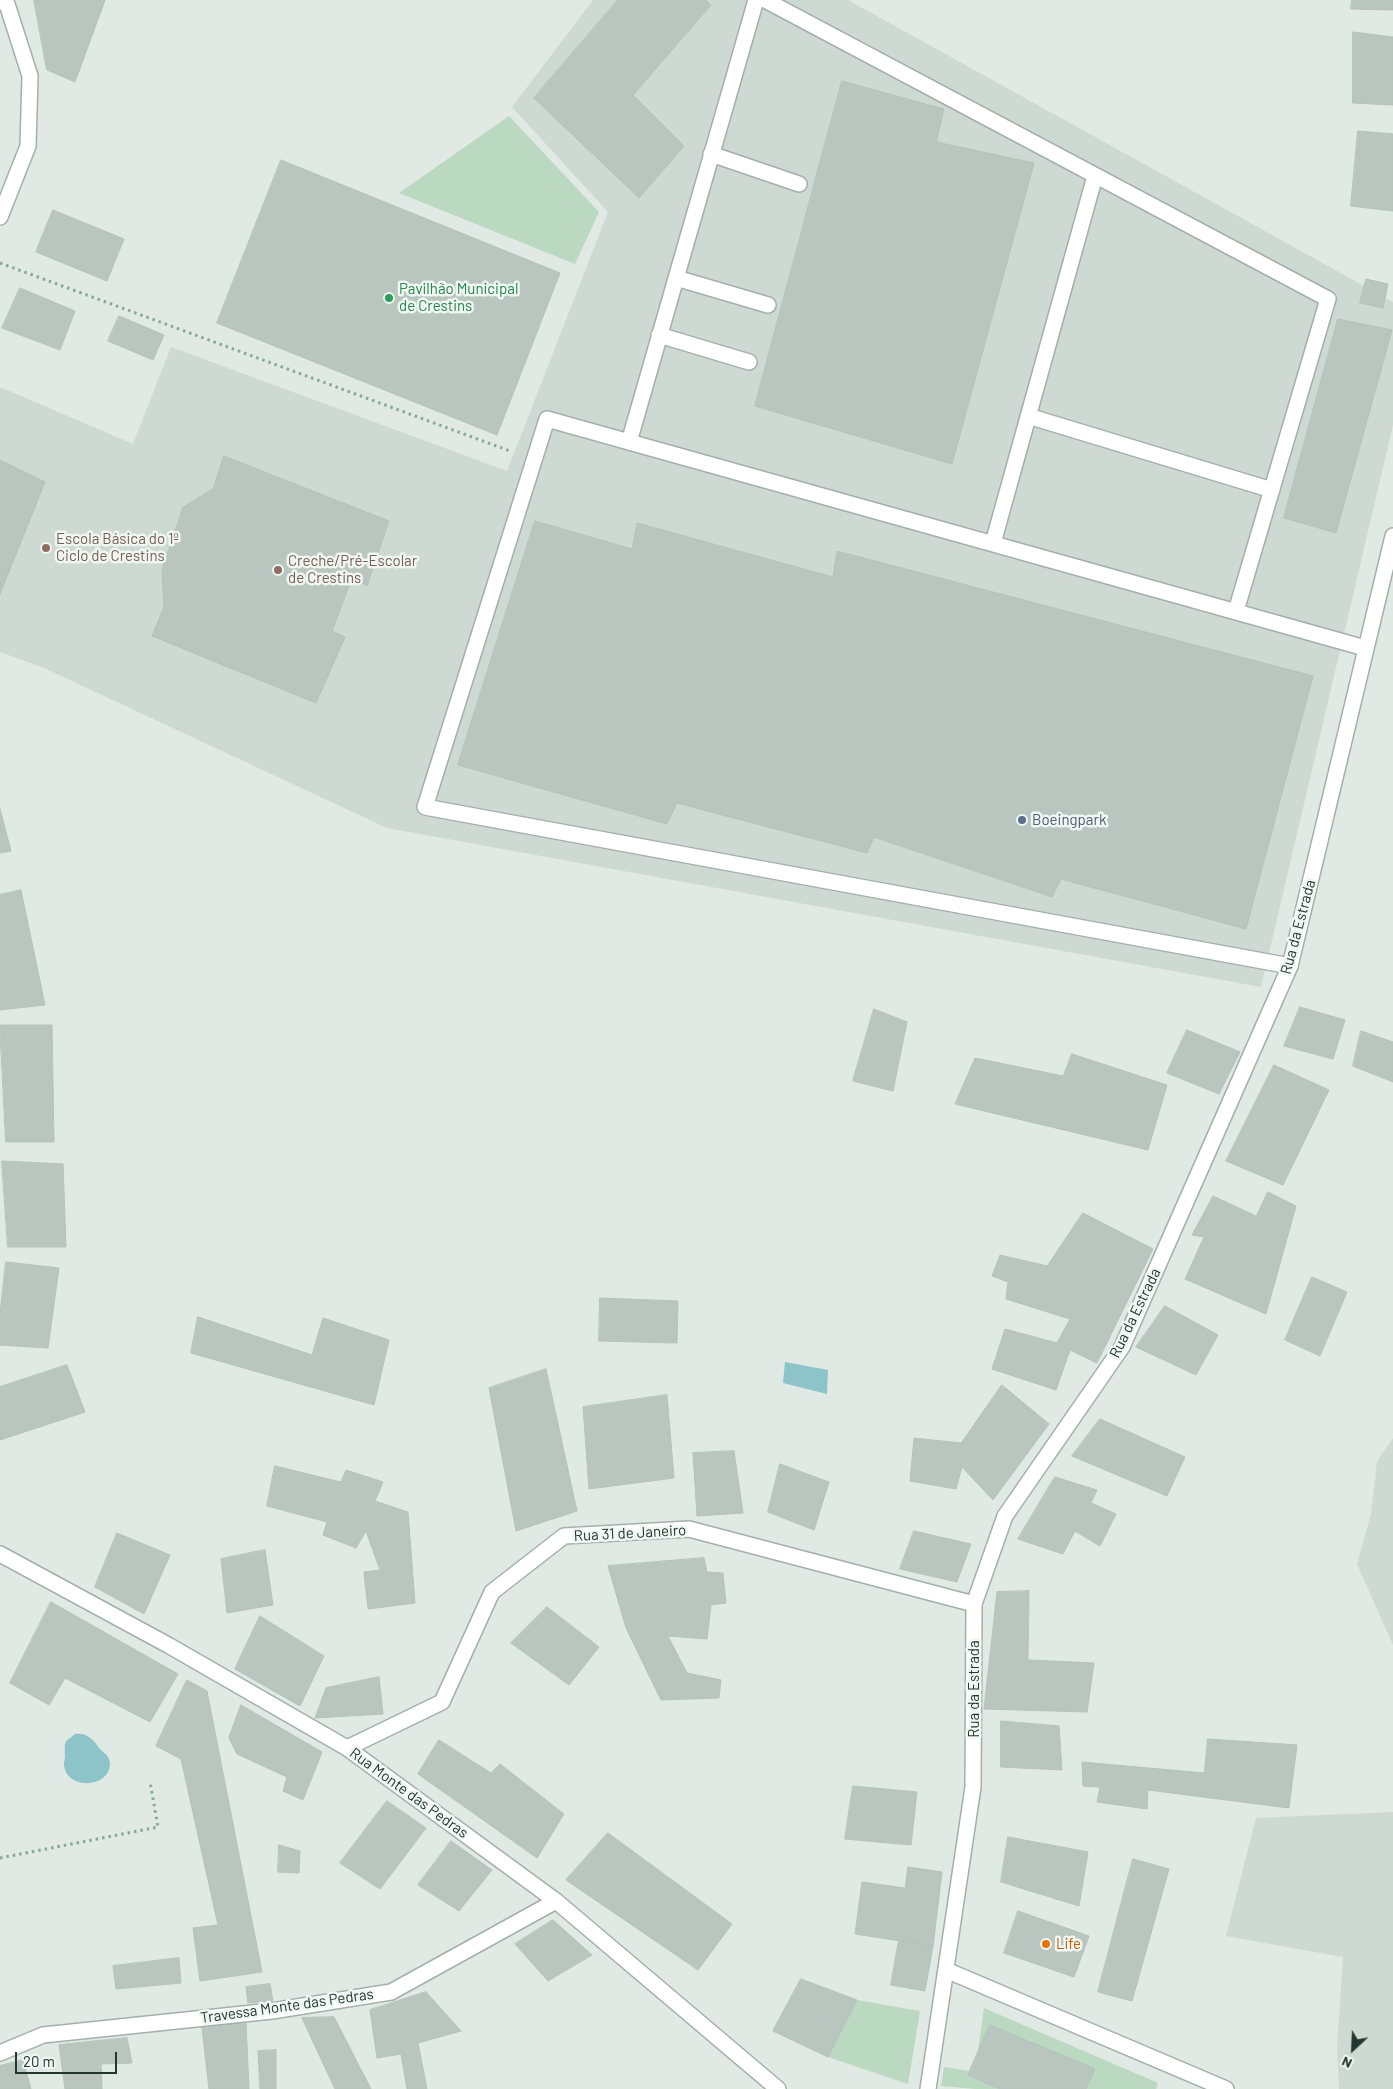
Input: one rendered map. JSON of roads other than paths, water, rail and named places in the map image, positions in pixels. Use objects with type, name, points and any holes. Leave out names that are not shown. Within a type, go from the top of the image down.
[{"type":"street","points":[[629,442],[756,0]]},
{"type":"street","points":[[764,0],[1328,299],[1236,611]]},
{"type":"street","points":[[0,1],[7,4],[30,76],[28,146],[0,217]]},
{"type":"street","points":[[712,154],[799,184]]},
{"type":"street","points":[[993,543],[1095,176]]},
{"type":"street","points":[[676,278],[768,305]]},
{"type":"street","points":[[659,335],[749,362]]},
{"type":"street","points":[[1028,416],[1272,490]]},
{"type":"street","points":[[1290,966],[425,807],[547,419],[1366,648]]},
{"type":"street","name":"Rua da Estrada","points":[[928,2089],[973,1787],[974,1604],[1005,1516],[1122,1347],[1290,966],[1393,536]]},
{"type":"street","name":"Rua 31 de Janeiro","points":[[347,1748],[442,1702],[492,1592],[564,1536],[689,1529],[974,1604]]},
{"type":"street","name":"Rua Monte das Pedras","points":[[0,1554],[168,1645],[347,1748],[556,1901],[778,2089]]},
{"type":"street","name":"Travessa Monte das Pedras","points":[[0,2052],[42,2035],[272,2011],[391,1992],[556,1901]]},
{"type":"street","points":[[946,1970],[1226,2089]]},
{"type":"water","points":[[785,1362],[828,1370],[827,1394],[783,1383]]},
{"type":"water","points":[[75,1734],[82,1734],[90,1738],[109,1758],[108,1772],[103,1778],[95,1782],[79,1782],[71,1778],[66,1772],[64,1764],[65,1743]]},
{"type":"place","name":"Pavilhão Municipal de Crestins","points":[[389,298]]},
{"type":"place","name":"Escola Básica do 1º Ciclo de Crestins","points":[[46,548]]},
{"type":"place","name":"Creche/Pré-Escolar de Crestins","points":[[278,570]]},
{"type":"place","name":"Boeingpark","points":[[1022,820]]},
{"type":"place","name":"Life","points":[[1046,1944]]}]
